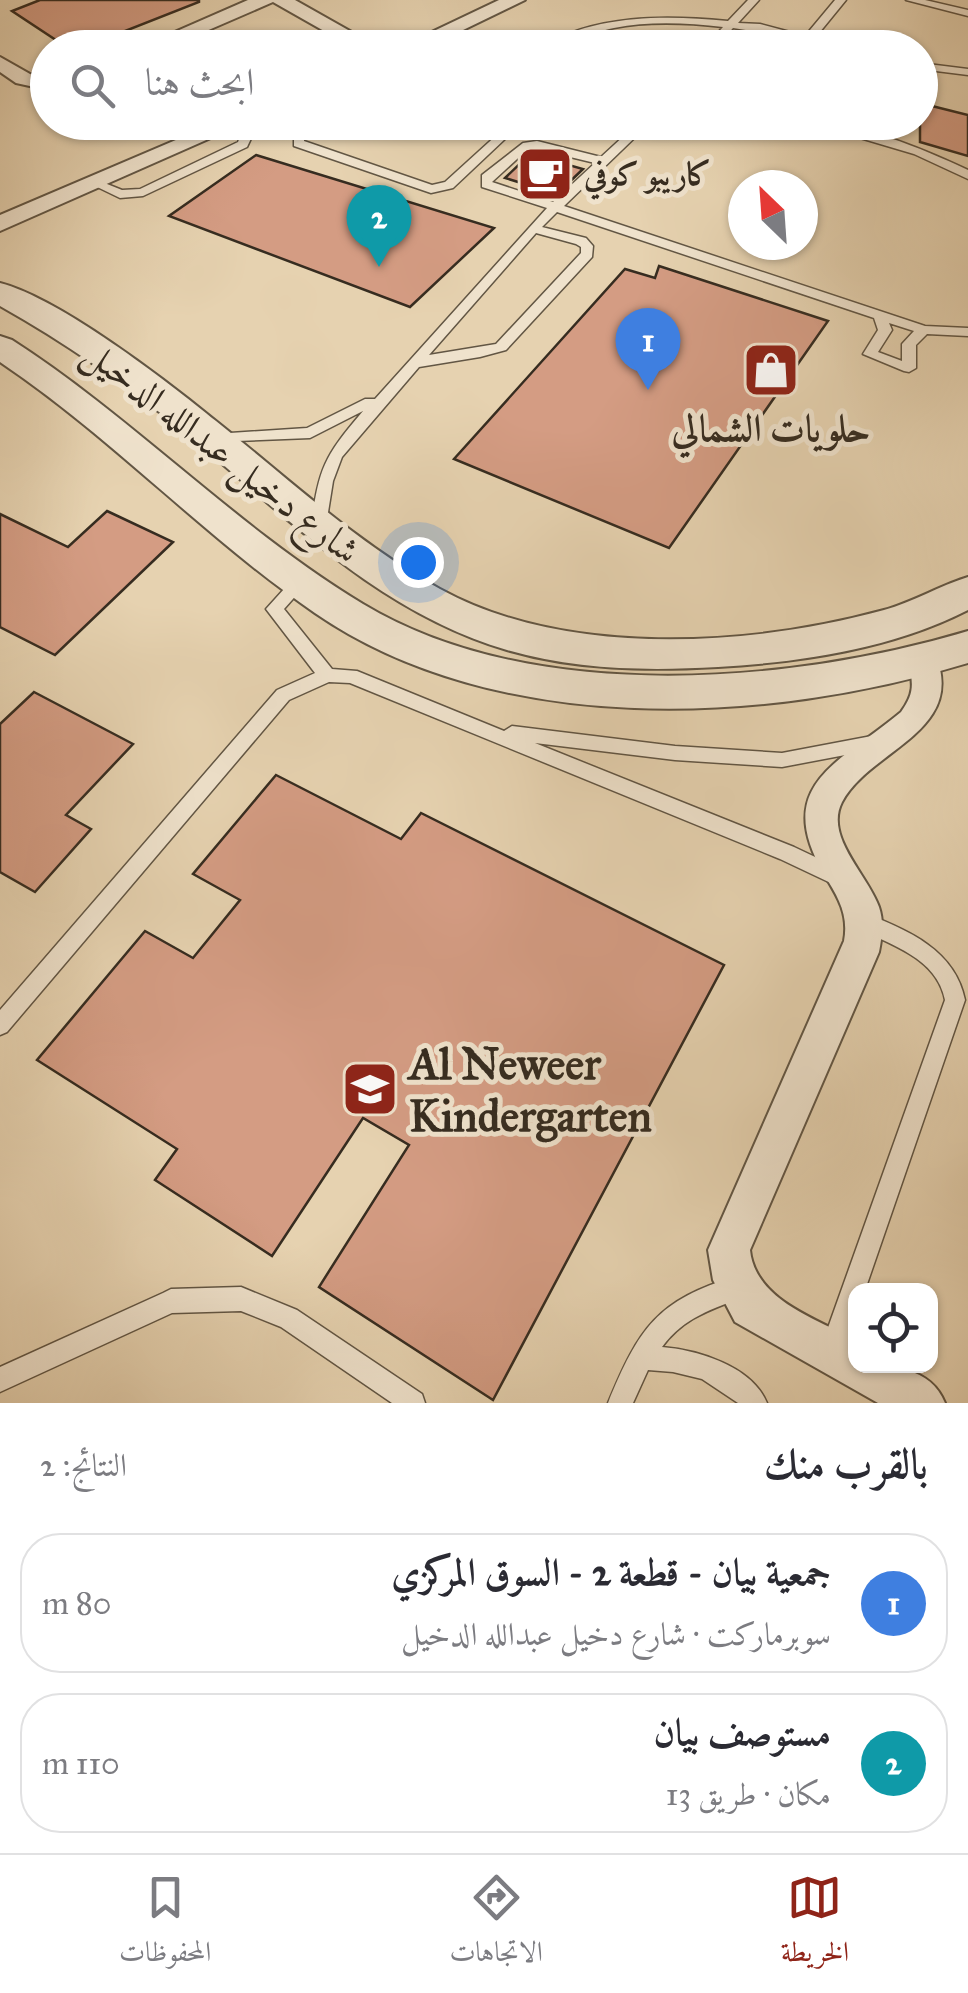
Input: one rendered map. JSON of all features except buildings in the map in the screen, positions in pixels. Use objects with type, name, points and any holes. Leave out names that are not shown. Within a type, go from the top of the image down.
[{"type":"street","points":[[192,30],[265,0]]},
{"type":"street","points":[[281,0],[337,30]]},
{"type":"street","points":[[449,30],[515,0]]},
{"type":"street","points":[[0,63],[30,80]]},
{"type":"street","points":[[0,224],[197,140]]},
{"type":"street","points":[[0,240],[28,215]]},
{"type":"street","name":"شارع دخيل عبدالله الدخيل","points":[[0,292],[54,322],[215,439],[365,564],[436,605],[509,635],[587,650],[675,654],[759,648],[856,632],[948,604],[968,592]]},
{"type":"street","name":"شارع دخيل عبدالله الدخيل","points":[[0,347],[63,388],[300,582],[380,632],[434,656],[498,672],[593,687],[691,692],[806,684],[924,663],[968,647]]},
{"type":"street","points":[[922,1403],[751,1306],[737,1288],[730,1270],[729,1250],[860,952],[864,922],[852,884],[822,835],[821,811],[831,788],[928,702],[932,682],[924,663]]},
{"type":"lane","points":[[725,30],[754,0]]},
{"type":"lane","points":[[816,30],[841,0]]},
{"type":"lane","points":[[919,1],[968,13]]},
{"type":"lane","points":[[572,30],[607,18],[687,15],[734,20],[772,30]]},
{"type":"lane","points":[[938,68],[968,72]]},
{"type":"lane","points":[[298,140],[426,189],[449,184],[498,140]]},
{"type":"lane","points":[[319,527],[325,481],[335,455],[533,228],[628,140]]},
{"type":"lane","points":[[875,140],[918,152],[968,175]]},
{"type":"lane","points":[[605,162],[552,147],[524,147],[486,178],[486,184],[924,330],[968,332]]},
{"type":"lane","points":[[416,364],[434,356],[485,354],[501,348],[587,254],[587,246],[581,241],[533,228]]},
{"type":"lane","points":[[880,313],[885,330],[870,354],[910,368],[909,344],[924,330]]},
{"type":"lane","points":[[215,439],[310,433],[348,416],[392,388]]},
{"type":"lane","points":[[300,582],[274,609],[327,675]]},
{"type":"lane","points":[[0,1025],[283,696],[327,675],[351,676],[494,732],[787,853],[852,884]]},
{"type":"lane","points":[[494,732],[675,753],[782,760],[888,740]]},
{"type":"lane","points":[[830,1354],[955,1000],[951,979],[932,958],[864,922]]},
{"type":"lane","points":[[620,1403],[664,1323],[683,1306],[737,1288]]},
{"type":"lane","points":[[0,1380],[171,1300],[241,1300],[289,1318],[413,1403]]},
{"type":"lane","points":[[642,1358],[669,1357],[696,1363],[723,1376],[756,1403]]},
{"type":"place","name":"كاريبو كوفي","points":[[545,174]]},
{"type":"place","name":"مستوصف بيان","points":[[379,267]]},
{"type":"place","name":"حلويات الشمالي","points":[[771,370]]},
{"type":"place","name":"جمعية بيان - قطعة 2 - السوق المركزي","points":[[648,390]]},
{"type":"place","name":"Al Neweer Kindergarten","points":[[370,1089]]}]
